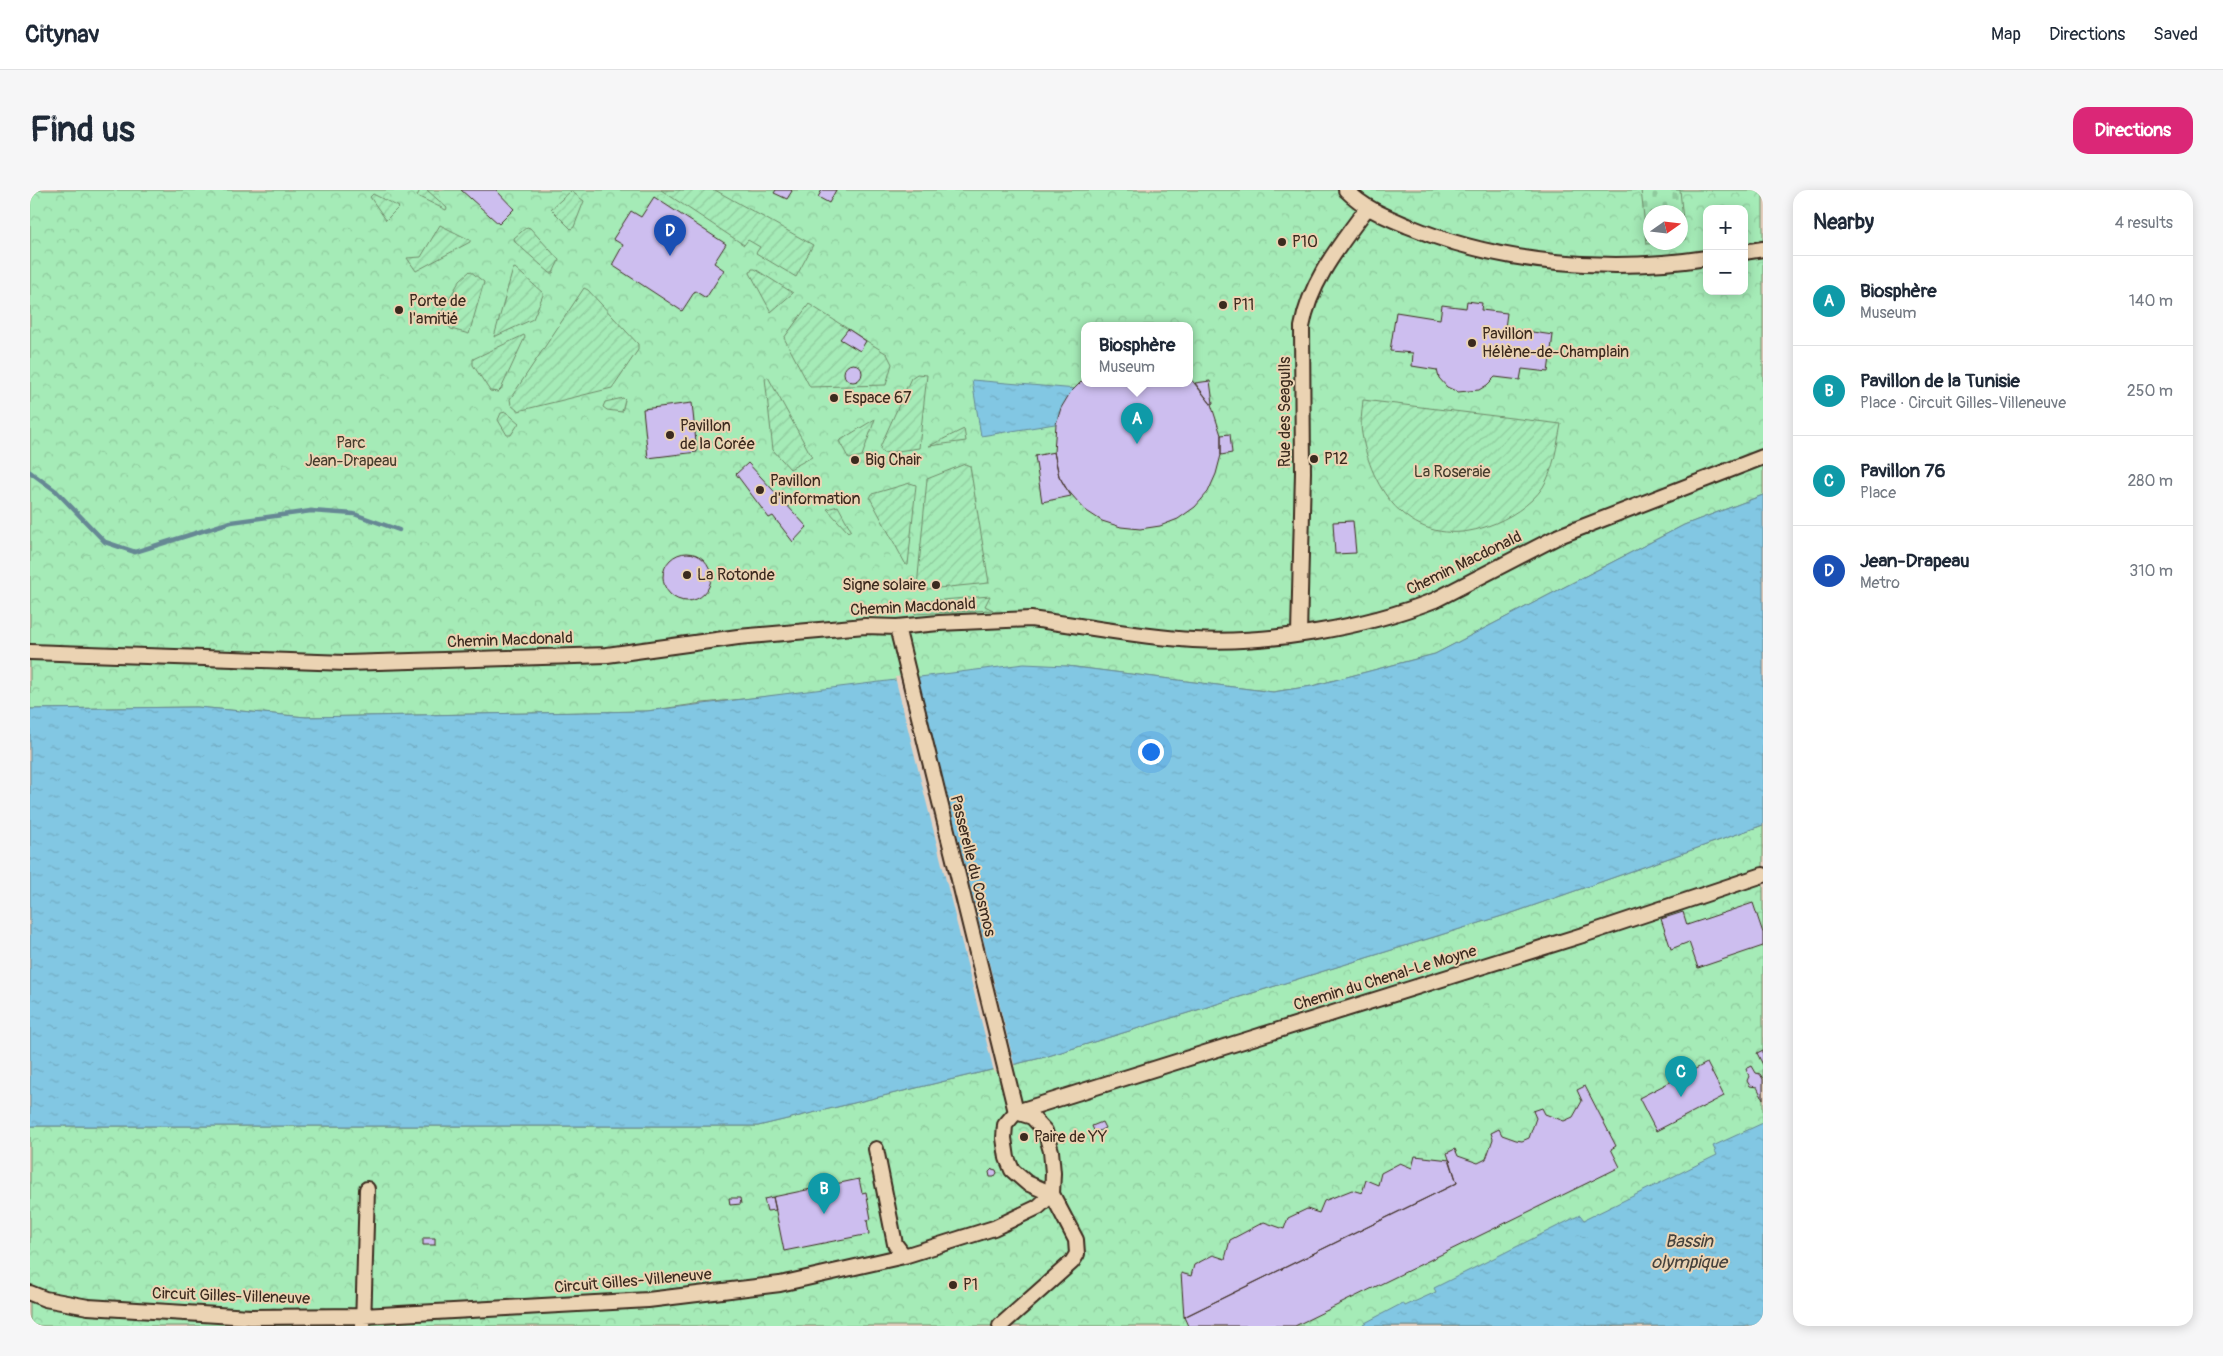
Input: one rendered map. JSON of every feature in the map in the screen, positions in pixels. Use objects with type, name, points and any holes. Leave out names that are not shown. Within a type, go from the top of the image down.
[{"type":"street","points":[[1346,190],[1367,208],[1434,237],[1496,253],[1586,264],[1655,263],[1703,258]]},
{"type":"street","name":"Rue des Seagulls","points":[[1299,634],[1303,463],[1302,327],[1305,307],[1321,275],[1367,208]]},
{"type":"street","points":[[1748,251],[1763,249]]},
{"type":"street","name":"Chemin Macdonald","points":[[30,652],[365,662],[607,655],[738,637],[865,626],[897,627],[939,623],[1032,619],[1194,640],[1299,634],[1363,623],[1422,605],[1559,536],[1763,457]]},
{"type":"street","name":"Passerelle du Cosmos","points":[[897,627],[1016,1112]]},
{"type":"street","name":"Chemin du Chenal-Le Moyne","points":[[1016,1112],[1586,934],[1763,874]]},
{"type":"street","points":[[1000,1326],[1072,1262],[1077,1254],[1076,1240],[1052,1194],[1053,1174],[1045,1131],[1032,1117],[1016,1112],[1005,1125],[1006,1158],[1012,1170],[1027,1183],[1052,1194]]},
{"type":"street","points":[[876,1149],[895,1244],[904,1256]]},
{"type":"street","points":[[363,1321],[367,1189]]},
{"type":"street","name":"Circuit Gilles-Villeneuve","points":[[30,1293],[45,1299],[88,1308],[363,1321],[648,1300],[780,1284],[904,1256],[994,1228],[1038,1207],[1052,1194]]},
{"type":"green space","name":"Parc Jean-Drapeau","points":[[30,190],[1763,190],[1763,495],[1684,525],[1435,654],[1312,686],[1273,692],[1067,666],[703,703],[647,711],[306,717],[197,707],[30,709]]},
{"type":"green space","points":[[420,190],[427,190],[447,208],[446,210],[417,196]]},
{"type":"green space","points":[[661,190],[715,190],[813,245],[796,277],[756,253],[760,247],[748,240],[744,245]]},
{"type":"green space","points":[[1641,190],[1680,190],[1682,205],[1643,205],[1643,208]]},
{"type":"green space","points":[[571,191],[584,201],[574,227],[571,229],[551,209]]},
{"type":"green space","points":[[373,194],[399,207],[386,220],[370,197]]},
{"type":"green space","points":[[440,225],[470,240],[470,242],[416,271],[407,258],[421,257]]},
{"type":"green space","points":[[527,227],[559,260],[553,273],[550,273],[515,242],[514,238]]},
{"type":"green space","points":[[515,268],[543,295],[533,319],[494,337],[513,269]]},
{"type":"green space","points":[[752,269],[755,269],[793,293],[771,312],[750,273]]},
{"type":"green space","points":[[470,271],[484,282],[469,334],[451,329],[441,313],[460,280]]},
{"type":"green space","points":[[584,288],[638,344],[638,350],[612,388],[518,411],[511,405],[510,399]]},
{"type":"green space","points":[[809,304],[887,354],[892,364],[886,385],[810,387],[784,338]]},
{"type":"green space","points":[[524,335],[525,337],[501,389],[498,392],[490,391],[473,365],[473,359]]},
{"type":"green space","points":[[917,374],[927,375],[919,448],[883,453],[880,449],[881,445],[911,378]]},
{"type":"green space","points":[[768,377],[812,457],[790,469],[773,450],[765,378]]},
{"type":"green space","points":[[623,398],[625,400],[622,412],[607,410],[603,407],[605,402]]},
{"type":"green space","name":"La Roseraie","points":[[1363,400],[1561,424],[1550,473],[1543,487],[1532,500],[1518,511],[1496,523],[1463,532],[1440,531],[1420,525],[1403,514],[1388,498],[1376,479],[1362,434]]},
{"type":"green space","points":[[506,412],[519,423],[511,435],[507,435],[498,420],[501,413]]},
{"type":"green space","points":[[875,419],[862,456],[849,459],[839,441]]},
{"type":"green space","points":[[964,429],[966,441],[929,446]]},
{"type":"green space","points":[[965,464],[970,466],[989,583],[918,590],[927,479]]},
{"type":"green space","points":[[910,483],[916,485],[908,565],[906,565],[870,498],[872,494]]},
{"type":"green space","points":[[838,506],[851,530],[848,532],[827,509]]},
{"type":"green space","points":[[990,596],[985,606],[993,610],[915,614],[918,602]]},
{"type":"green space","points":[[1763,825],[1763,1326],[30,1326],[30,1126],[758,1126],[1045,1057],[1515,912]]},
{"type":"water","points":[[972,380],[1100,391],[1104,416],[981,436]]},
{"type":"water","points":[[1763,495],[1763,825],[1515,912],[1045,1057],[758,1126],[30,1126],[30,709],[197,707],[306,717],[647,711],[1024,664],[1067,666],[1273,692],[1312,686],[1435,654],[1684,525]]},
{"type":"water","name":"Bassin olympique","points":[[1763,1123],[1763,1326],[1364,1326],[1363,1324],[1403,1303],[1405,1306],[1436,1292],[1434,1288],[1580,1215],[1584,1220],[1717,1155],[1713,1146]]},
{"type":"pier","points":[[917,674],[1015,1067],[994,1072],[895,677]]},
{"type":"building","points":[[461,190],[496,190],[514,209],[499,224]]},
{"type":"building","points":[[776,190],[792,191],[787,199],[774,193]]},
{"type":"building","points":[[822,190],[836,190],[829,203],[818,197]]},
{"type":"building","points":[[654,197],[726,244],[714,263],[724,270],[706,298],[695,291],[682,311],[612,265],[623,245],[613,239],[631,211],[641,217]]},
{"type":"building","name":"Pavillon Hélène-de-Champlain","points":[[1467,301],[1482,303],[1481,310],[1507,313],[1505,328],[1553,335],[1548,372],[1522,369],[1520,380],[1495,377],[1479,390],[1458,392],[1447,387],[1439,378],[1437,370],[1412,366],[1413,353],[1390,351],[1396,312],[1440,319],[1442,305],[1466,308]]},
{"type":"building","points":[[848,329],[866,341],[860,351],[840,339]]},
{"type":"building","points":[[853,364],[859,367],[862,373],[859,379],[853,382],[847,379],[844,373],[847,367]]},
{"type":"building","points":[[1210,381],[1213,403],[1211,404],[1195,383]]},
{"type":"building","points":[[1081,382],[1081,387],[1193,387],[1193,382],[1211,404],[1221,435],[1221,455],[1216,474],[1208,492],[1195,507],[1178,519],[1160,526],[1140,529],[1121,527],[1102,521],[1085,510],[1065,487],[1059,476],[1054,452],[1056,424],[1061,408],[1070,393]]},
{"type":"building","name":"Pavillon de la Corée","points":[[692,403],[697,452],[648,458],[643,409]]},
{"type":"building","points":[[1230,434],[1232,453],[1221,455],[1221,435]]},
{"type":"building","points":[[1054,452],[1059,476],[1071,496],[1042,502],[1035,456]]},
{"type":"building","name":"Pavillon d'information","points":[[748,463],[807,527],[793,542],[773,516],[769,518],[736,474]]},
{"type":"building","points":[[1353,521],[1356,553],[1335,554],[1333,522]]},
{"type":"building","name":"La Rotonde","points":[[682,553],[692,553],[701,557],[707,563],[711,577],[707,591],[701,597],[692,601],[682,601],[673,597],[667,591],[663,582],[663,572],[667,563],[673,557]]},
{"type":"building","points":[[1753,903],[1763,933],[1763,946],[1698,968],[1689,942],[1671,949],[1661,919],[1683,912],[1687,925]]},
{"type":"building","points":[[1763,1050],[1763,1065],[1757,1053]]},
{"type":"building","points":[[1707,1063],[1724,1096],[1656,1131],[1639,1098]]},
{"type":"building","points":[[1752,1066],[1763,1079],[1763,1099],[1757,1087],[1750,1086],[1747,1081],[1749,1076],[1746,1069]]},
{"type":"building","points":[[1585,1086],[1616,1146],[1611,1149],[1620,1167],[1295,1326],[1188,1326],[1184,1317],[1457,1183],[1447,1153],[1455,1149],[1458,1156],[1478,1163],[1486,1159],[1493,1139],[1491,1133],[1499,1129],[1502,1135],[1516,1140],[1522,1141],[1529,1138],[1536,1118],[1533,1111],[1542,1108],[1545,1114],[1564,1121],[1573,1117],[1582,1101],[1577,1090]]},
{"type":"building","points":[[1102,1122],[1105,1128],[1095,1133],[1092,1126]]},
{"type":"building","points":[[1415,1156],[1450,1160],[1457,1183],[1184,1317],[1181,1273],[1191,1276],[1194,1265],[1213,1255],[1225,1259],[1230,1240],[1264,1222],[1284,1229],[1288,1218],[1307,1209],[1319,1213],[1324,1201],[1352,1190],[1362,1193],[1366,1180],[1378,1185],[1381,1173],[1400,1163],[1412,1168]]},
{"type":"building","points":[[992,1169],[996,1170],[997,1173],[994,1177],[990,1177],[989,1172]]},
{"type":"building","points":[[859,1179],[862,1193],[866,1192],[871,1219],[867,1220],[869,1234],[784,1251],[773,1197]]},
{"type":"building","points":[[773,1197],[776,1210],[767,1211],[764,1199]]},
{"type":"building","points":[[729,1198],[740,1198],[741,1204],[730,1205]]},
{"type":"building","points":[[423,1238],[435,1238],[435,1245],[423,1245]]},
{"type":"waterway","points":[[30,472],[56,491],[105,542],[135,552],[231,522],[311,511],[354,514],[399,530]]},
{"type":"place","name":"P10","points":[[1282,242]]},
{"type":"place","name":"Jean-Drapeau","points":[[670,256]]},
{"type":"place","name":"P11","points":[[1223,305]]},
{"type":"place","name":"Porte de l'amitié","points":[[399,310]]},
{"type":"place","name":"Pavillon Hélène-de-Champlain","points":[[1472,343]]},
{"type":"place","name":"Espace 67","points":[[834,398]]},
{"type":"place","name":"Pavillon de la Corée","points":[[670,435]]},
{"type":"place","name":"Biosphère","points":[[1137,444]]},
{"type":"place","name":"P12","points":[[1314,459]]},
{"type":"place","name":"Big Chair","points":[[855,460]]},
{"type":"place","name":"Pavillon d'information","points":[[760,490]]},
{"type":"place","name":"La Rotonde","points":[[687,575]]},
{"type":"place","name":"Signe solaire","points":[[936,585]]},
{"type":"place","name":"Pavillon 76","points":[[1681,1097]]},
{"type":"place","name":"Paire de YY","points":[[1024,1137]]},
{"type":"place","name":"Pavillon de la Tunisie","points":[[824,1214]]},
{"type":"place","name":"P1","points":[[953,1285]]}]
